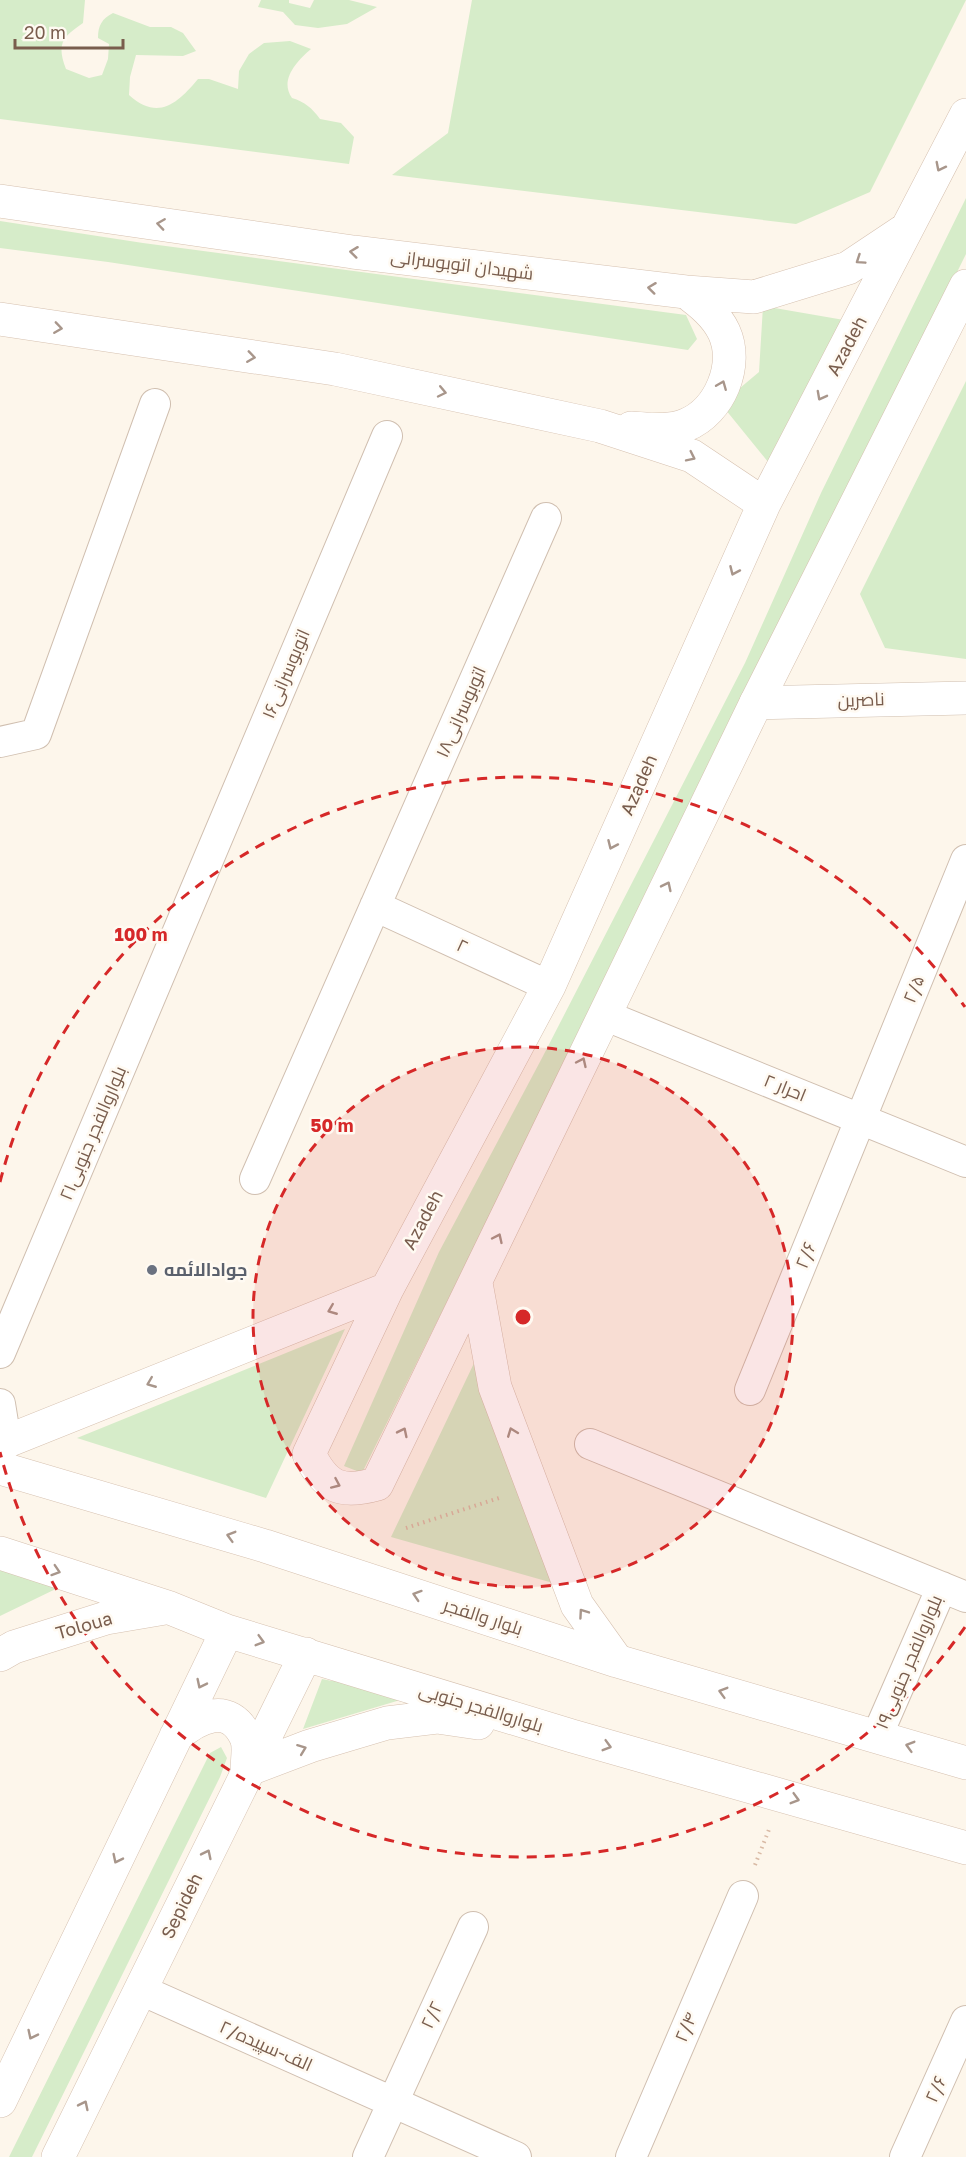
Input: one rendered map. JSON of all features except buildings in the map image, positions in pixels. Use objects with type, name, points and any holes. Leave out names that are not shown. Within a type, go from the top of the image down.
[{"type":"main road","name":"Azadeh","points":[[476,1283],[378,1484],[357,1490],[336,1486],[319,1473],[309,1454],[387,1288],[549,986],[764,504],[966,115]]},
{"type":"main road","name":"شهیدان اتوبوسرانی","points":[[0,201],[353,252],[686,292],[754,297],[848,268],[909,227]]},
{"type":"main road","points":[[617,1661],[577,1605],[495,1387],[476,1283],[756,703],[966,286]]},
{"type":"main road","points":[[600,426],[659,430],[686,425],[709,409],[724,386],[729,360],[724,333],[709,310],[686,292]]},
{"type":"main road","points":[[0,319],[335,369],[600,426],[692,456],[764,504]]},
{"type":"main road","name":"ناصرین","points":[[756,703],[966,698]]},
{"type":"main road","points":[[2,1451],[387,1288]]},
{"type":"main road","name":"بلوار والفجر","points":[[2,1451],[275,1549],[617,1661],[966,1763]]},
{"type":"main road","name":"بلواروالفجر جنوبی","points":[[0,1553],[170,1608],[227,1631],[572,1736],[966,1848]]},
{"type":"main road","name":"Toloua","points":[[0,1655],[14,1647],[106,1618],[170,1608]]},
{"type":"main road","points":[[0,2101],[227,1631]]},
{"type":"main road","name":"Sepideh","points":[[58,2157],[306,1654]]},
{"type":"main road","points":[[176,1736],[191,1723],[206,1716],[222,1716],[236,1723],[247,1739],[247,1770],[310,1746],[387,1723],[437,1717],[572,1736]]},
{"type":"street","points":[[0,742],[36,734],[155,404]]},
{"type":"street","name":"اتوبوسرانی۱۶","points":[[186,913],[387,436]]},
{"type":"street","name":"اتوبوسرانی۱۸","points":[[255,1179],[546,518]]},
{"type":"street","name":"۲/۵","points":[[861,1119],[966,860]]},
{"type":"street","name":"۲","points":[[375,906],[549,986]]},
{"type":"street","name":"بلواروالفجر جنوبی۲۱","points":[[0,1353],[186,913]]},
{"type":"street","name":"۲ احرار","points":[[604,1015],[966,1162]]},
{"type":"street","name":"۲/۶","points":[[750,1390],[861,1119]]},
{"type":"street","points":[[0,1404],[2,1451]]},
{"type":"street","points":[[590,1444],[954,1592]]},
{"type":"street","name":"بلواروالفجر جنوبی۱۹","points":[[877,1737],[954,1592]]},
{"type":"street","name":"۲/۴","points":[[631,2157],[742,1896]]},
{"type":"street","name":"۲/۲","points":[[368,2157],[472,1927]]},
{"type":"street","name":"۲/الف-سپیده","points":[[141,1990],[516,2157]]},
{"type":"street","name":"۲/۶","points":[[905,2157],[966,2021]]},
{"type":"path","points":[[406,1528],[506,1496]]},
{"type":"path","points":[[742,1896],[783,1796]]},
{"type":"green space","points":[[0,0],[85,0],[83,23],[66,37],[62,53],[66,69],[89,78],[102,75],[108,59],[109,44],[98,38],[98,33],[101,23],[113,13],[150,27],[171,27],[183,33],[196,51],[183,56],[136,55],[130,77],[129,95],[149,107],[158,108],[175,102],[198,79],[209,79],[238,89],[239,71],[249,54],[264,43],[290,41],[311,49],[291,71],[289,91],[292,98],[308,106],[320,119],[341,123],[354,137],[349,164],[0,119]]},
{"type":"green space","points":[[261,0],[289,0],[289,3],[310,8],[314,0],[349,0],[377,7],[347,24],[318,28],[295,25],[283,12],[258,7]]},
{"type":"green space","points":[[472,0],[966,0],[870,192],[796,224],[392,175],[448,133]]},
{"type":"green space","points":[[966,198],[966,254],[362,1473],[344,1466],[439,1252],[542,1058],[745,663],[821,493]]},
{"type":"green space","points":[[0,221],[143,243],[686,315],[697,339],[688,350],[108,262],[0,248]]},
{"type":"green space","points":[[763,306],[844,320],[773,468],[721,404],[759,372]]},
{"type":"green space","points":[[966,381],[966,659],[885,648],[860,594]]},
{"type":"green space","points":[[345,1329],[266,1498],[77,1438]]},
{"type":"green space","points":[[476,1359],[553,1583],[391,1537]]},
{"type":"green space","points":[[0,1566],[64,1585],[0,1616]]},
{"type":"green space","points":[[344,1666],[417,1695],[303,1729],[322,1679],[332,1681]]},
{"type":"green space","points":[[221,1747],[227,1758],[220,1777],[32,2157],[9,2157],[210,1753]]},
{"type":"place","name":"جوادالائمه","points":[[152,1270]]}]
